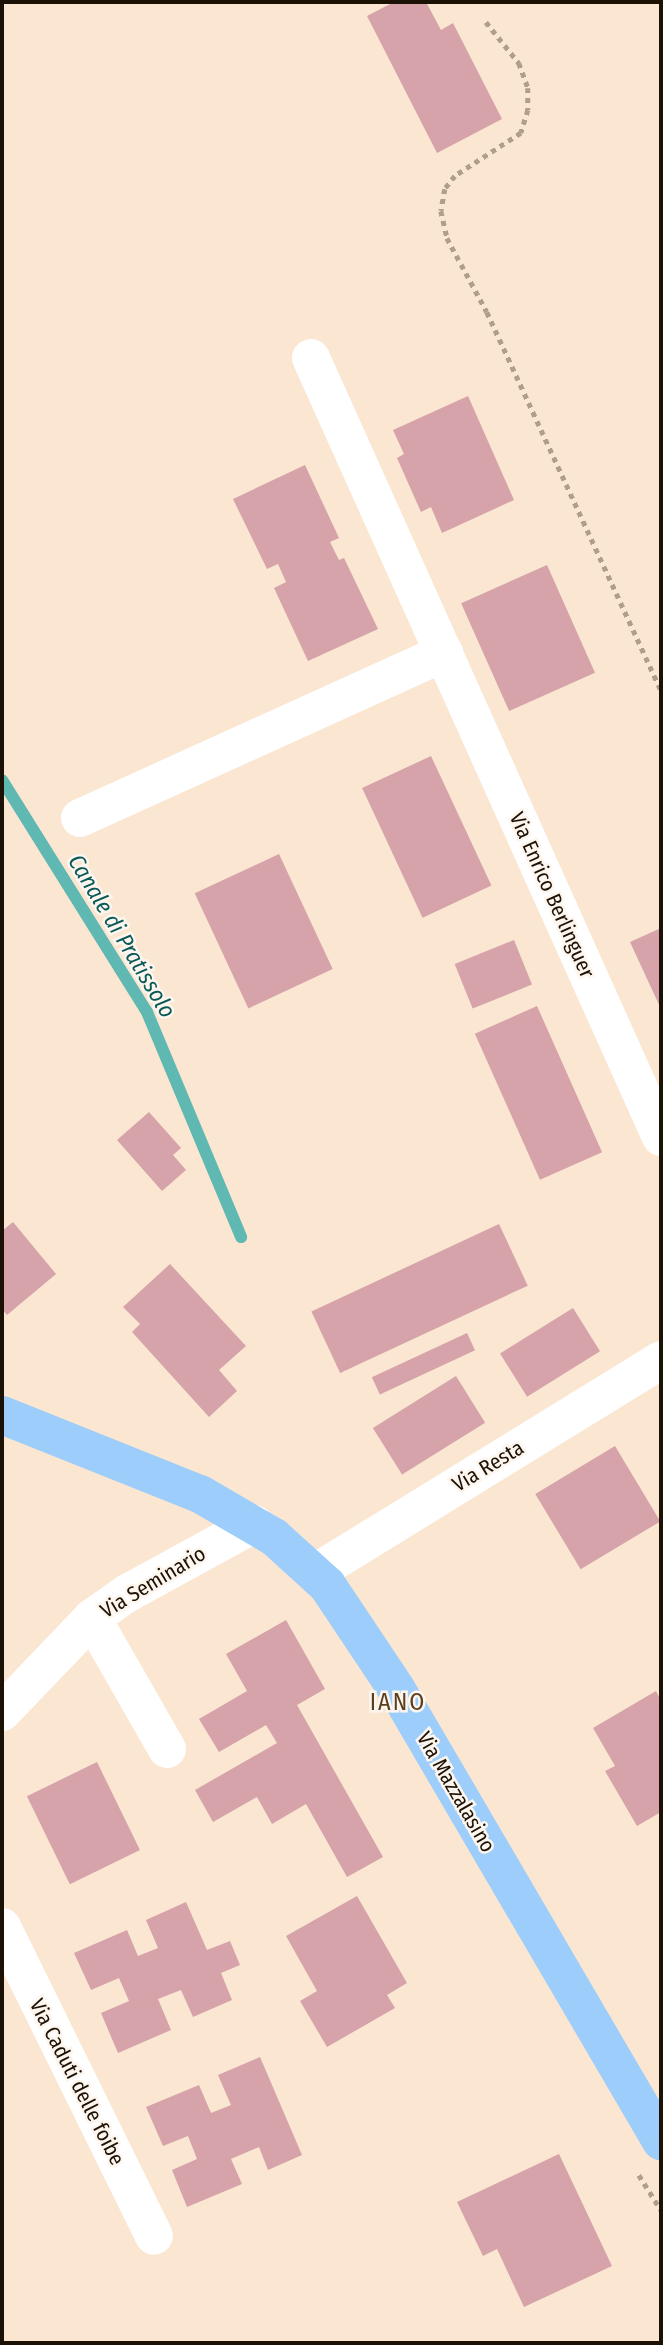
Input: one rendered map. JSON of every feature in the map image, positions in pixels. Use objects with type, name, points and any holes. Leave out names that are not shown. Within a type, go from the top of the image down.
[{"type":"main road","name":"Via Mazzalasino","points":[[2,1415],[155,1473],[254,1524],[315,1573],[339,1600],[397,1690],[661,2141]]},
{"type":"street","name":"Via Enrico Berlinguer","points":[[311,358],[661,1137]]},
{"type":"street","points":[[80,818],[444,653]]},
{"type":"street","name":"Via Resta","points":[[315,1573],[661,1360]]},
{"type":"street","name":"Via Seminario","points":[[2,1712],[92,1618],[126,1594],[254,1524]]},
{"type":"street","points":[[92,1618],[167,1749]]},
{"type":"street","name":"Via Caduti delle foibe","points":[[2,1927],[154,2236]]},
{"type":"path","points":[[486,22],[519,63],[528,88],[528,110],[522,133],[470,165],[444,189],[441,211],[447,238],[487,312],[661,691]]},
{"type":"building","points":[[394,2],[426,2],[441,30],[453,23],[502,119],[437,153],[367,16]]},
{"type":"building","points":[[468,396],[514,500],[442,533],[431,507],[421,512],[397,458],[404,454],[393,430]]},
{"type":"building","points":[[305,465],[339,538],[330,542],[339,560],[344,558],[378,629],[308,661],[274,588],[286,582],[278,564],[267,569],[233,499]]},
{"type":"building","points":[[547,565],[595,673],[509,711],[461,603]]},
{"type":"building","points":[[431,756],[491,886],[423,918],[362,788]]},
{"type":"building","points":[[279,854],[333,969],[248,1008],[195,893]]},
{"type":"building","points":[[661,928],[661,1009],[630,942]]},
{"type":"building","points":[[514,940],[532,985],[473,1008],[455,964]]},
{"type":"building","points":[[537,1006],[602,1152],[540,1180],[475,1034]]},
{"type":"building","points":[[149,1112],[181,1148],[173,1155],[186,1170],[162,1191],[117,1140]]},
{"type":"building","points":[[13,1222],[56,1274],[7,1315],[2,1309],[2,1231]]},
{"type":"building","points":[[499,1224],[528,1286],[340,1373],[311,1311]]},
{"type":"building","points":[[170,1264],[246,1346],[219,1370],[237,1391],[209,1417],[132,1332],[140,1324],[123,1307]]},
{"type":"building","points":[[573,1308],[600,1351],[527,1397],[500,1354]]},
{"type":"building","points":[[467,1333],[475,1350],[380,1395],[372,1377]]},
{"type":"building","points":[[456,1376],[485,1423],[402,1475],[373,1428]]},
{"type":"building","points":[[615,1446],[660,1521],[581,1569],[535,1494]]},
{"type":"building","points":[[286,1620],[325,1689],[297,1705],[383,1857],[347,1877],[306,1804],[272,1824],[257,1797],[213,1822],[195,1790],[277,1743],[266,1725],[219,1752],[199,1719],[247,1691],[226,1654]]},
{"type":"building","points":[[656,1691],[661,1701],[661,1812],[637,1826],[605,1771],[615,1766],[593,1728]]},
{"type":"building","points":[[97,1762],[140,1850],[70,1884],[27,1796]]},
{"type":"building","points":[[357,1896],[407,1983],[387,1995],[395,2008],[327,2047],[300,2001],[317,1991],[286,1936]]},
{"type":"building","points":[[186,1902],[207,1950],[230,1941],[240,1965],[221,1973],[232,2000],[193,2017],[181,1990],[158,1999],[171,2030],[118,2053],[101,2013],[129,2001],[119,1978],[91,1990],[74,1953],[127,1930],[138,1956],[158,1948],[146,1920]]},
{"type":"building","points":[[260,2057],[302,2155],[268,2170],[259,2147],[231,2159],[242,2184],[187,2207],[172,2170],[197,2159],[188,2136],[163,2146],[146,2107],[199,2085],[211,2113],[231,2105],[218,2075]]},
{"type":"building","points":[[559,2154],[612,2266],[524,2307],[497,2249],[483,2256],[457,2202]]},
{"type":"waterway","name":"Canale di Pratissolo","points":[[2,780],[147,1012],[241,1237]]},
{"type":"district","name":"IANO","points":[[398,1703]]}]
